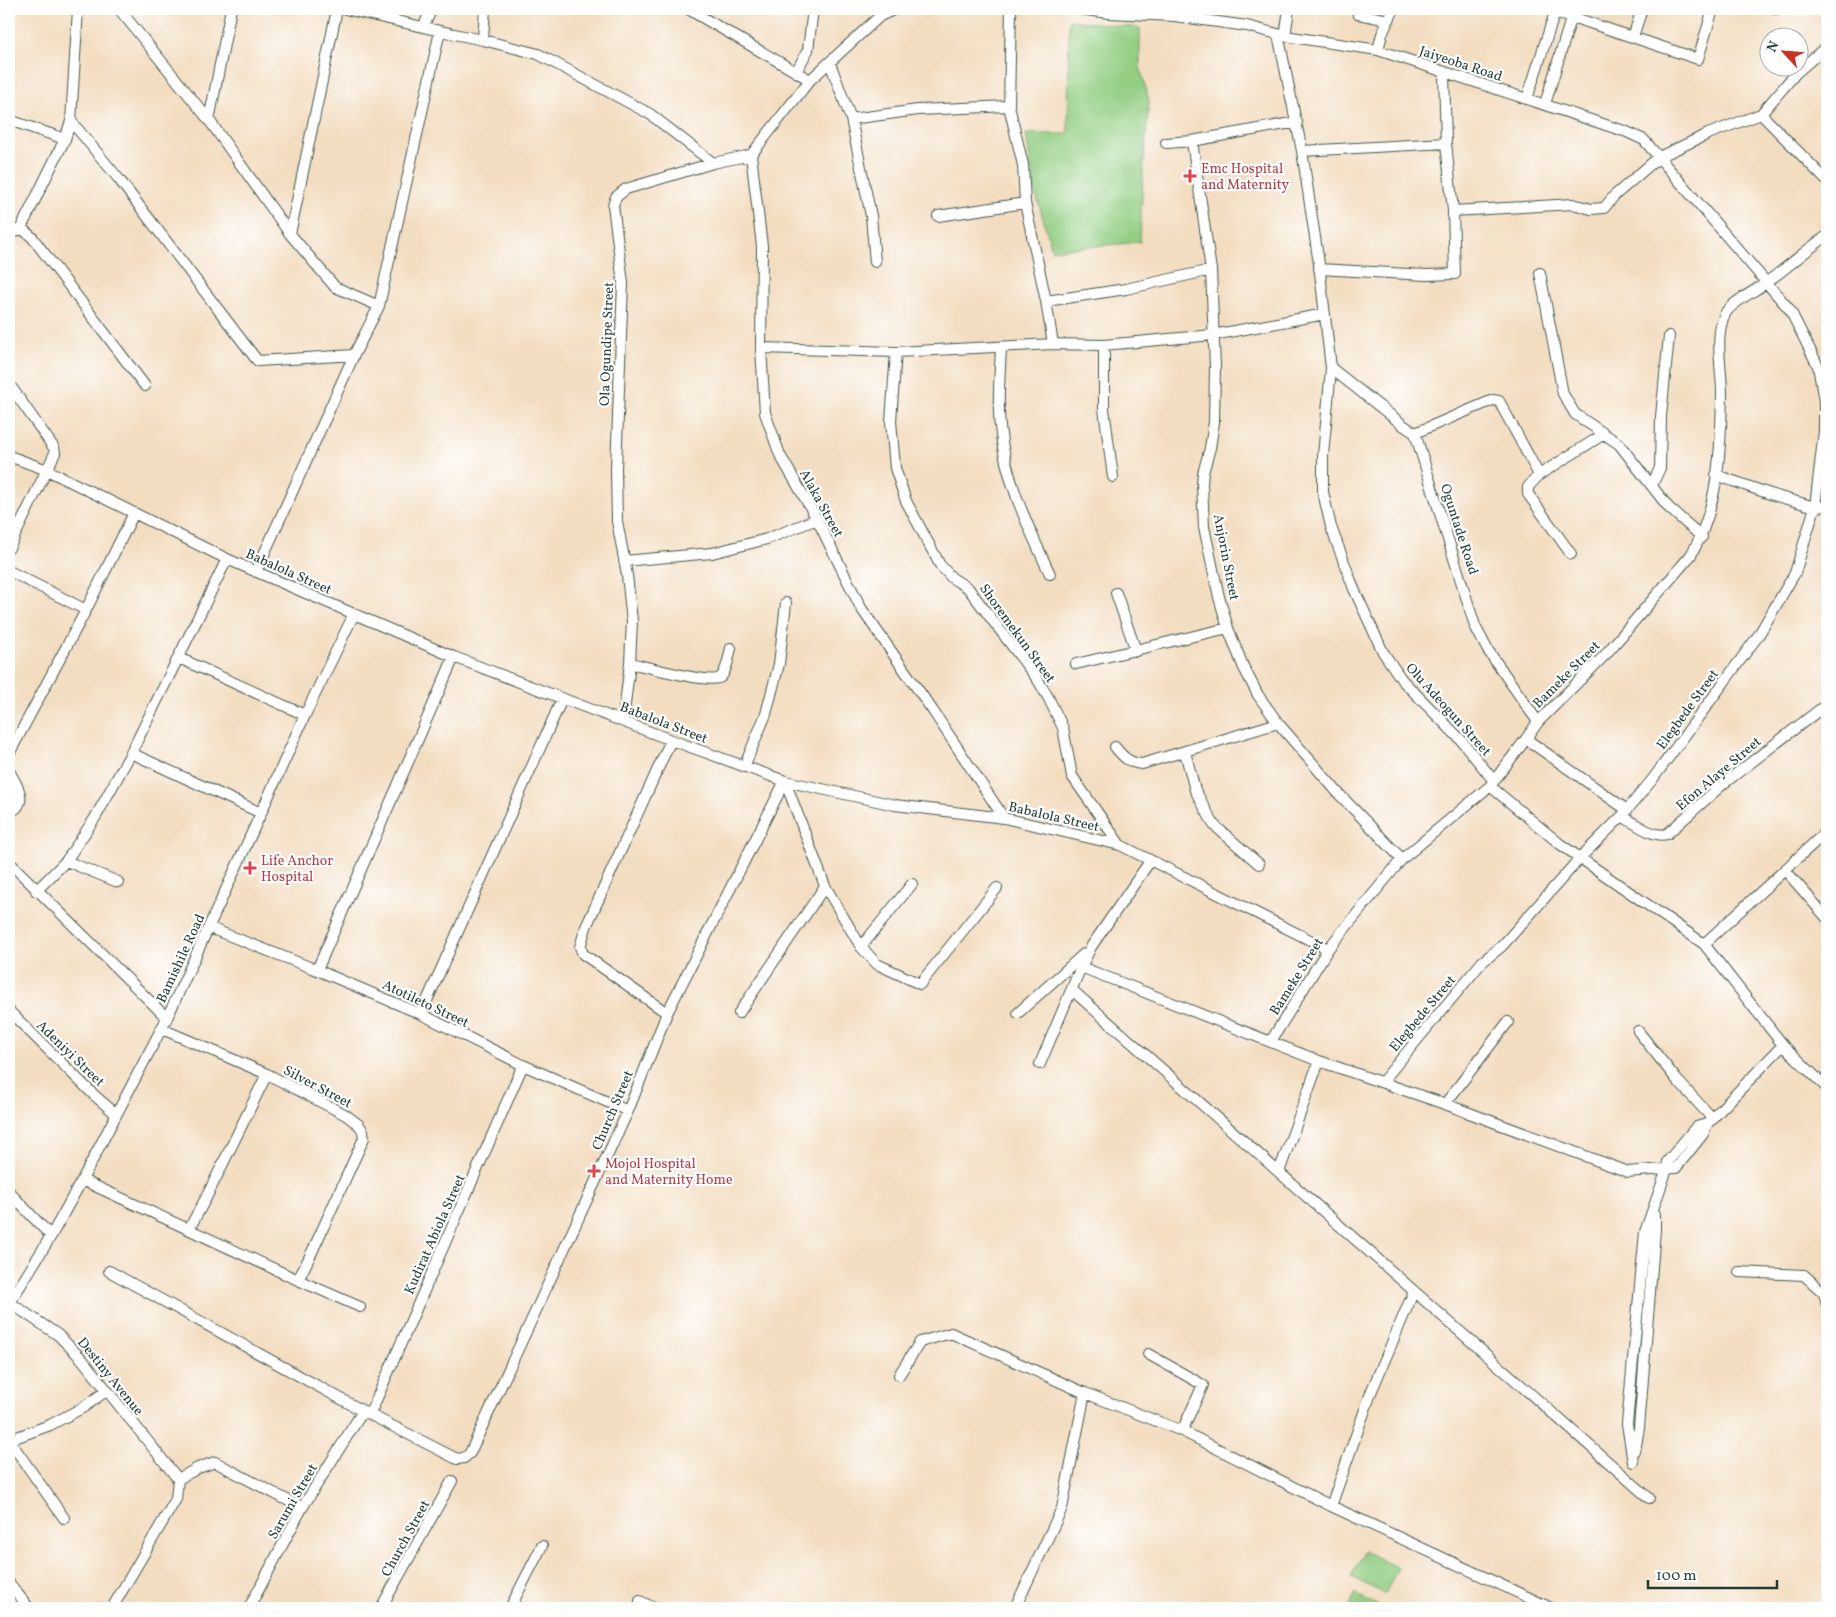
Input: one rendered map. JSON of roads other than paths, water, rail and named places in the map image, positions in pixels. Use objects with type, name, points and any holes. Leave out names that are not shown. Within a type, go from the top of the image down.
[{"type":"street","points":[[9,236],[21,228],[65,139],[71,120],[78,9]]},
{"type":"street","points":[[120,9],[208,120],[290,234],[335,288],[379,306]]},
{"type":"street","points":[[208,120],[230,9]]},
{"type":"street","points":[[290,234],[337,9]]},
{"type":"street","points":[[345,9],[538,54],[633,104],[664,123],[713,163]]},
{"type":"street","points":[[423,27],[432,9]]},
{"type":"street","points":[[483,40],[486,9]]},
{"type":"street","points":[[688,9],[810,80]]},
{"type":"street","points":[[796,72],[808,50],[813,9]]},
{"type":"street","points":[[751,155],[810,80],[880,16],[895,9]]},
{"type":"street","points":[[1011,9],[1009,106],[1023,165],[1025,203],[1046,301],[1053,344]]},
{"type":"street","name":"Jaiyeoba Road","points":[[1079,9],[1109,13],[1174,12],[1247,26],[1281,35],[1378,50],[1627,132],[1644,140],[1768,282]]},
{"type":"street","points":[[1281,35],[1289,9]]},
{"type":"street","points":[[1378,50],[1382,34],[1394,9]]},
{"type":"street","points":[[1632,38],[1642,9]]},
{"type":"street","points":[[1527,99],[1555,11],[1573,13],[1632,38],[1698,58],[1713,9]]},
{"type":"street","points":[[1545,104],[1573,13]]},
{"type":"street","points":[[1358,14],[1389,20]]},
{"type":"street","points":[[256,572],[354,355],[379,306],[440,31]]},
{"type":"street","name":"Olu Adeogun Street","points":[[1281,35],[1302,151],[1331,368],[1323,456],[1323,492],[1331,527],[1354,589],[1383,652],[1402,680],[1461,740],[1492,783],[1580,858],[1704,944],[1783,1045],[1827,1087]]},
{"type":"street","points":[[1453,211],[1573,204],[1591,209],[1604,208],[1614,196],[1659,156],[1708,134],[1761,114],[1796,73],[1827,46]]},
{"type":"street","points":[[830,63],[851,119],[871,216],[875,262]]},
{"type":"street","points":[[1319,269],[1426,276],[1455,274],[1453,211],[1446,143],[1444,73]]},
{"type":"street","points":[[851,119],[918,110],[1009,106]]},
{"type":"street","points":[[1761,114],[1827,181]]},
{"type":"street","points":[[9,120],[65,139]]},
{"type":"street","points":[[71,120],[118,178],[258,361],[354,355]]},
{"type":"street","points":[[1166,143],[1192,141],[1297,122]]},
{"type":"street","name":"Anjorin Street","points":[[1192,141],[1212,270],[1215,367],[1214,422],[1210,448],[1203,473],[1204,519],[1219,597],[1228,628],[1243,666],[1258,695],[1278,724],[1339,794],[1402,859]]},
{"type":"street","points":[[1302,151],[1446,143]]},
{"type":"street","name":"Ola Ogundipe Street","points":[[623,721],[630,663],[632,621],[617,521],[616,468],[623,283],[613,206],[616,197],[626,188],[713,163],[751,155]]},
{"type":"street","name":"Alaka Street","points":[[751,155],[762,246],[761,348],[765,413],[780,455],[817,519],[861,608],[933,711],[1004,818]]},
{"type":"street","points":[[938,216],[1025,203]]},
{"type":"street","points":[[21,228],[32,237],[145,386]]},
{"type":"street","name":"Bameke Street","points":[[1271,1042],[1328,949],[1402,859],[1492,783],[1538,722],[1605,655],[1650,605],[1691,555],[1702,537],[1712,507],[1719,460],[1722,392],[1721,326],[1725,314],[1730,308],[1768,282],[1807,249],[1827,236]]},
{"type":"street","points":[[1046,301],[1126,289],[1212,270]]},
{"type":"street","points":[[1540,273],[1562,394],[1575,414],[1619,444],[1669,508],[1702,537]]},
{"type":"street","name":"Elegbede Street","points":[[1382,1082],[1482,962],[1502,946],[1580,858],[1625,813],[1652,780],[1758,636],[1795,574],[1815,508],[1826,400],[1818,366],[1790,310],[1768,282]]},
{"type":"street","points":[[761,348],[896,352],[1053,344],[1104,345],[1213,335],[1325,314]]},
{"type":"street","points":[[1652,484],[1660,468],[1661,416],[1669,336]]},
{"type":"street","points":[[1104,345],[1104,408],[1112,477]]},
{"type":"street","points":[[1001,347],[1000,426],[1006,466],[1034,540],[1050,574]]},
{"type":"street","name":"Shoremekun Street","points":[[896,352],[891,421],[895,468],[906,501],[940,565],[952,578],[968,588],[1038,680],[1063,728],[1072,776],[1120,845]]},
{"type":"street","points":[[1331,368],[1403,426],[1415,433],[1493,400],[1499,402],[1539,475]]},
{"type":"street","points":[[9,384],[54,448],[54,458],[9,548]]},
{"type":"street","name":"Oguntade Road","points":[[1415,433],[1475,626],[1487,649],[1538,722]]},
{"type":"street","points":[[1571,554],[1528,494],[1528,487],[1539,475],[1604,434]]},
{"type":"street","name":"Babalola Street","points":[[9,456],[47,470],[256,572],[454,656],[671,740],[786,781],[895,805],[1004,818],[1120,845],[1328,949]]},
{"type":"street","points":[[1716,474],[1815,508],[1827,506]]},
{"type":"street","points":[[9,754],[86,610],[134,513]]},
{"type":"street","points":[[624,561],[712,553],[767,539],[817,519]]},
{"type":"street","points":[[36,890],[66,861],[95,818],[131,753],[228,559]]},
{"type":"street","points":[[9,571],[86,610]]},
{"type":"street","points":[[1116,593],[1136,650]]},
{"type":"street","points":[[744,767],[766,714],[777,672],[786,603]]},
{"type":"street","name":"Bamishile Road","points":[[9,1303],[51,1236],[168,1018],[262,813],[304,714],[354,614]]},
{"type":"street","points":[[1076,664],[1228,628]]},
{"type":"street","points":[[630,663],[696,677],[717,679],[723,676],[731,648]]},
{"type":"street","points":[[317,970],[454,656]]},
{"type":"street","points":[[179,658],[304,714]]},
{"type":"street","points":[[421,1014],[562,699]]},
{"type":"street","name":"Efon Alaye Street","points":[[1526,739],[1625,813],[1655,834],[1662,836],[1667,834],[1723,784],[1827,704]]},
{"type":"street","points":[[1114,747],[1124,758],[1133,763],[1142,764],[1278,724]]},
{"type":"street","points":[[667,1013],[582,954],[580,947],[586,927],[671,740]]},
{"type":"street","points":[[1185,752],[1195,790],[1214,826],[1258,864]]},
{"type":"street","points":[[131,753],[262,813]]},
{"type":"street","points":[[9,771],[20,789],[21,796],[14,811],[9,813]]},
{"type":"street","points":[[786,781],[825,886],[860,947],[877,964],[920,984],[996,888]]},
{"type":"street","name":"Church Street","points":[[367,1412],[457,1459],[464,1458],[470,1453],[628,1110],[667,1013],[786,781]]},
{"type":"street","points":[[1704,944],[1827,831]]},
{"type":"street","points":[[66,861],[118,882]]},
{"type":"street","points":[[1040,1064],[1080,967],[1091,947],[1150,861]]},
{"type":"street","points":[[9,862],[168,1018]]},
{"type":"street","points":[[1785,870],[1827,918]]},
{"type":"street","points":[[860,947],[912,884]]},
{"type":"street","points":[[739,1013],[825,886]]},
{"type":"street","name":"Atotileto Street","points":[[210,928],[421,1014],[523,1065],[628,1110]]},
{"type":"street","points":[[1018,1014],[1091,947]]},
{"type":"street","points":[[1080,967],[1319,1061],[1445,1104],[1627,1172],[1676,1168],[1703,1134],[1710,1121],[1783,1045]]},
{"type":"street","points":[[1072,990],[1649,1498]]},
{"type":"street","name":"Adeniyi Street","points":[[9,1011],[94,1095],[116,1114]]},
{"type":"street","points":[[1445,1104],[1508,1022]]},
{"type":"street","name":"Silver Street","points":[[162,1029],[267,1074],[346,1115],[359,1125],[363,1131],[364,1138],[298,1280]]},
{"type":"street","points":[[1638,1030],[1710,1121]]},
{"type":"street","points":[[1279,1172],[1319,1061]]},
{"type":"street","name":"Kudirat Abiola Street","points":[[367,1412],[523,1065]]},
{"type":"street","points":[[189,1229],[267,1074]]},
{"type":"street","points":[[1655,1206],[1655,1230],[1639,1428],[1633,1462],[1627,1424],[1645,1232],[1667,1169]]},
{"type":"street","points":[[82,1180],[360,1307]]},
{"type":"street","points":[[9,1192],[51,1236]]},
{"type":"street","points":[[109,1271],[367,1412]]},
{"type":"street","points":[[1739,1272],[1804,1275],[1824,1293],[1827,1305]]},
{"type":"street","points":[[1331,1506],[1372,1390],[1414,1291]]},
{"type":"street","name":"Destiny Avenue","points":[[9,1303],[58,1335],[81,1358],[178,1479]]},
{"type":"street","points":[[899,1375],[920,1342],[951,1333],[1085,1393],[1182,1431],[1331,1506],[1551,1608]]},
{"type":"street","points":[[1148,1354],[1203,1385],[1182,1431]]},
{"type":"street","points":[[64,1518],[9,1440],[50,1425],[106,1391]]},
{"type":"street","points":[[1015,1608],[1062,1508],[1085,1393]]},
{"type":"street","name":"Sarumi Street","points":[[249,1608],[302,1508],[367,1412]]},
{"type":"street","points":[[112,1608],[176,1499],[178,1479],[198,1468],[215,1462],[302,1508]]},
{"type":"street","name":"Church Street","points":[[381,1608],[452,1480]]},
{"type":"street","points":[[510,1608],[542,1546]]},
{"type":"street","points":[[9,1583],[29,1608]]},
{"type":"street","points":[[640,1600],[654,1608]]},
{"type":"place","name":"Emc Hospital and Maternity","points":[[1190,176]]},
{"type":"place","name":"Life Anchor Hospital","points":[[250,868]]},
{"type":"place","name":"Mojol Hospital and Maternity Home","points":[[594,1171]]}]
